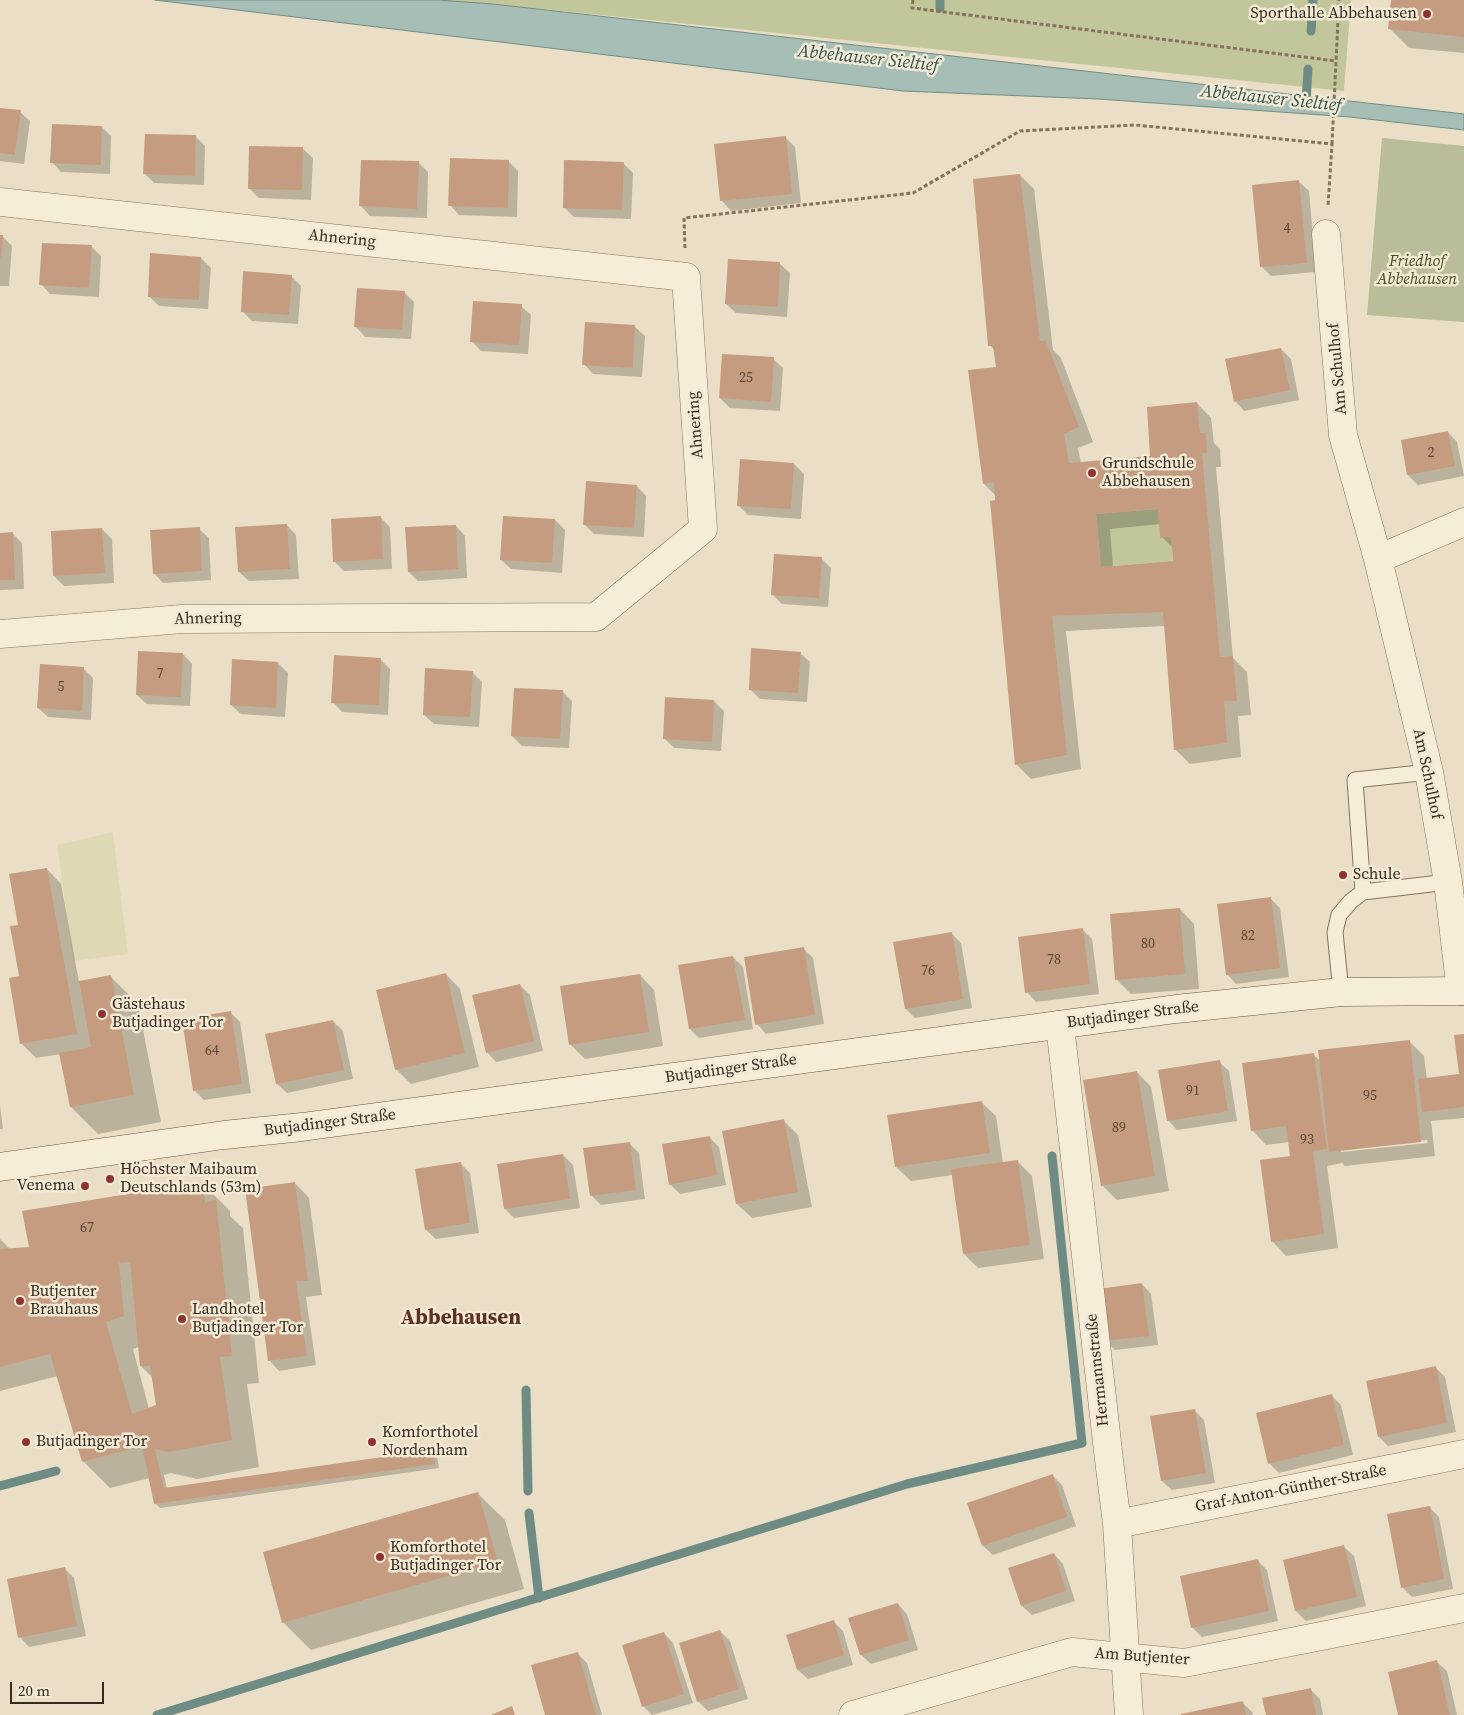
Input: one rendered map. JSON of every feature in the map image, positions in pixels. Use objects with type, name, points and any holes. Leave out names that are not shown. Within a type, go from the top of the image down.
[{"type":"street","name":"Ahnering","points":[[0,202],[686,277],[703,529],[596,617],[182,619],[0,634]]},
{"type":"street","name":"Am Schulhof","points":[[1326,234],[1343,435],[1378,559],[1428,772],[1448,882],[1463,991]]},
{"type":"street","points":[[1378,559],[1464,522]]},
{"type":"street","name":"Butjadinger Straße","points":[[0,1167],[224,1135],[312,1126],[1176,1009],[1341,992],[1463,991]]},
{"type":"street","name":"Hermannstraße","points":[[1060,1025],[1109,1460],[1118,1524],[1124,1656],[1129,1715]]},
{"type":"street","name":"Graf-Anton-Günther-Straße","points":[[1118,1524],[1464,1454]]},
{"type":"street","name":"Am Butjenter","points":[[853,1715],[1072,1652],[1184,1663],[1464,1608]]},
{"type":"lane","points":[[1363,892],[1355,780],[1428,772]]},
{"type":"lane","points":[[1341,992],[1335,932],[1339,915],[1350,901],[1363,892],[1448,882]]},
{"type":"path","points":[[913,0],[912,8],[1336,61]]},
{"type":"path","points":[[1326,234],[1339,0]]},
{"type":"path","points":[[686,277],[684,218],[913,193],[1020,131],[1135,125],[1332,144]]},
{"type":"shaded area","points":[[113,832],[128,954],[73,961],[57,845]]},
{"type":"green space","points":[[438,0],[1351,0],[1344,91],[493,4]]},
{"type":"green space","name":"Friedhof Abbehausen","points":[[1382,138],[1464,146],[1464,322],[1367,315]]},
{"type":"green space","points":[[1158,509],[1160,537],[1171,537],[1173,561],[1101,567],[1096,514]]},
{"type":"water","name":"Abbehauser Sieltief","points":[[155,0],[438,0],[493,4],[1464,114],[1464,130],[1350,117],[1098,99],[903,91]]},
{"type":"building","name":"Sporthalle Abbehausen","points":[[1391,0],[1464,0],[1464,37],[1388,29]]},
{"type":"building","points":[[0,108],[21,110],[15,155],[0,153]]},
{"type":"building","points":[[52,124],[102,126],[101,165],[50,163]]},
{"type":"building","points":[[145,134],[196,135],[195,176],[143,174]]},
{"type":"building","points":[[786,136],[792,194],[720,201],[714,144]]},
{"type":"building","points":[[249,146],[303,147],[302,190],[248,189]]},
{"type":"building","points":[[450,158],[509,160],[508,208],[448,206]]},
{"type":"building","points":[[361,160],[419,161],[417,209],[359,206]]},
{"type":"building","points":[[564,160],[624,162],[622,210],[563,208]]},
{"type":"building","name":"Grundschule Abbehausen","points":[[1020,174],[1040,341],[1046,341],[1079,427],[1064,434],[1069,463],[1150,456],[1147,407],[1197,402],[1200,433],[1206,433],[1207,453],[1202,453],[1220,657],[1233,656],[1237,701],[1224,701],[1227,743],[1174,750],[1163,612],[1052,616],[1067,755],[1015,765],[990,501],[995,500],[994,482],[983,484],[968,370],[996,367],[993,346],[988,346],[973,179]],"holes":[[[1158,509],[1160,538],[1171,537],[1173,561],[1101,567],[1096,514]]]},
{"type":"building","points":[[1299,180],[1307,263],[1260,267],[1252,185]]},
{"type":"building","points":[[0,235],[3,235],[1,257],[0,257]]},
{"type":"building","points":[[42,243],[92,245],[89,288],[39,285]]},
{"type":"building","points":[[150,253],[201,257],[199,300],[148,297]]},
{"type":"building","points":[[728,259],[780,262],[778,307],[725,304]]},
{"type":"building","points":[[243,271],[292,275],[289,315],[241,312]]},
{"type":"building","points":[[357,288],[405,291],[402,330],[354,327]]},
{"type":"building","points":[[473,301],[522,304],[519,345],[470,342]]},
{"type":"building","points":[[585,322],[635,325],[633,368],[582,365]]},
{"type":"building","points":[[1281,348],[1290,390],[1234,402],[1225,359]]},
{"type":"building","points":[[722,354],[774,357],[771,402],[719,398]]},
{"type":"building","points":[[1448,431],[1455,466],[1407,475],[1401,440]]},
{"type":"building","points":[[740,459],[794,463],[791,509],[737,506]]},
{"type":"building","points":[[586,481],[637,485],[634,528],[583,525]]},
{"type":"building","points":[[381,516],[383,559],[333,562],[331,519]]},
{"type":"building","points":[[503,516],[555,519],[552,563],[500,560]]},
{"type":"building","points":[[287,524],[290,569],[238,572],[235,527]]},
{"type":"building","points":[[456,525],[458,569],[408,572],[405,527]]},
{"type":"building","points":[[200,527],[202,571],[153,574],[150,530]]},
{"type":"building","points":[[102,528],[105,573],[53,576],[51,531]]},
{"type":"building","points":[[13,532],[15,580],[0,580],[0,533]]},
{"type":"building","points":[[774,554],[822,557],[819,598],[771,595]]},
{"type":"building","points":[[751,648],[801,652],[798,693],[749,690]]},
{"type":"building","points":[[138,651],[183,653],[181,697],[136,695]]},
{"type":"building","points":[[334,655],[381,658],[379,705],[331,703]]},
{"type":"building","points":[[232,659],[278,662],[276,708],[230,705]]},
{"type":"building","points":[[40,664],[84,667],[82,711],[37,708]]},
{"type":"building","points":[[425,668],[473,671],[470,717],[423,715]]},
{"type":"building","points":[[514,688],[563,690],[560,739],[511,736]]},
{"type":"building","points":[[665,697],[714,700],[712,742],[663,739]]},
{"type":"building","points":[[47,868],[77,1034],[20,1044],[9,978],[19,976],[10,926],[18,925],[9,874]]},
{"type":"building","points":[[1271,897],[1280,968],[1226,975],[1217,904]]},
{"type":"building","points":[[1180,908],[1185,974],[1115,980],[1110,914]]},
{"type":"building","points":[[1083,928],[1090,984],[1025,993],[1018,937]]},
{"type":"building","points":[[952,932],[963,999],[905,1009],[893,942]]},
{"type":"building","points":[[804,947],[815,1015],[755,1025],[744,957]]},
{"type":"building","points":[[733,956],[745,1020],[689,1029],[678,965]]},
{"type":"building","points":[[446,973],[465,1053],[395,1070],[376,990]]},
{"type":"building","points":[[640,974],[649,1032],[569,1045],[560,986]]},
{"type":"building","name":"Gästehaus Butjadinger Tor","points":[[111,975],[134,1095],[70,1107],[59,1053],[91,1047],[79,981]]},
{"type":"building","points":[[520,984],[534,1041],[486,1053],[472,995]]},
{"type":"building","points":[[231,1011],[242,1084],[193,1091],[182,1019]]},
{"type":"building","points":[[333,1020],[344,1070],[276,1084],[265,1034]]},
{"type":"building","points":[[1464,1034],[1464,1107],[1422,1112],[1418,1079],[1459,1074],[1454,1035]]},
{"type":"building","points":[[1410,1040],[1421,1142],[1329,1152],[1318,1050]]},
{"type":"building","points":[[1314,1053],[1327,1149],[1313,1151],[1324,1234],[1271,1242],[1260,1160],[1290,1156],[1286,1126],[1251,1131],[1242,1063]]},
{"type":"building","points":[[1220,1060],[1228,1111],[1167,1121],[1158,1070]]},
{"type":"building","points":[[1137,1071],[1155,1176],[1101,1186],[1083,1080]]},
{"type":"building","points":[[982,1101],[990,1153],[895,1167],[887,1115]]},
{"type":"building","points":[[784,1119],[798,1192],[736,1204],[722,1131]]},
{"type":"building","points":[[710,1136],[717,1175],[669,1185],[662,1144]]},
{"type":"building","points":[[630,1142],[636,1190],[590,1196],[583,1148]]},
{"type":"building","points":[[563,1154],[570,1199],[504,1209],[497,1164]]},
{"type":"building","points":[[1018,1160],[1030,1245],[963,1254],[951,1169]]},
{"type":"building","points":[[461,1162],[470,1223],[425,1230],[415,1169]]},
{"type":"building","name":"Landhotel Butjadinger Tor","points":[[203,1182],[205,1203],[216,1199],[232,1356],[220,1357],[232,1440],[169,1452],[155,1449],[164,1488],[432,1450],[435,1464],[154,1504],[142,1446],[82,1462],[50,1354],[0,1367],[0,1249],[29,1247],[22,1211]],"holes":[[[130,1262],[140,1366],[150,1366],[156,1405],[132,1414],[106,1322],[124,1316],[119,1263]]]},
{"type":"building","points":[[295,1182],[308,1281],[296,1281],[307,1356],[268,1361],[245,1189]]},
{"type":"building","points":[[1142,1283],[1149,1336],[1104,1341],[1098,1289]]},
{"type":"building","points":[[1436,1366],[1447,1423],[1378,1437],[1366,1381]]},
{"type":"building","points":[[1332,1394],[1344,1445],[1268,1464],[1256,1413]]},
{"type":"building","points":[[1195,1409],[1206,1473],[1161,1481],[1150,1416]]},
{"type":"building","points":[[1053,1474],[1067,1517],[982,1546],[967,1503]]},
{"type":"building","name":"Komforthotel Butjadinger Tor","points":[[478,1492],[498,1562],[282,1623],[263,1552]]},
{"type":"building","points":[[1430,1506],[1444,1579],[1401,1588],[1387,1514]]},
{"type":"building","points":[[1344,1545],[1357,1597],[1295,1611],[1283,1560]]},
{"type":"building","points":[[1054,1553],[1066,1591],[1021,1606],[1008,1568]]},
{"type":"building","points":[[1258,1559],[1269,1611],[1191,1628],[1180,1576]]},
{"type":"building","points":[[65,1567],[77,1626],[18,1638],[7,1579]]},
{"type":"building","points":[[898,1603],[909,1640],[860,1655],[848,1618]]},
{"type":"building","points":[[834,1620],[844,1655],[797,1670],[786,1635]]},
{"type":"building","points":[[720,1630],[739,1689],[697,1702],[679,1643]]},
{"type":"building","points":[[664,1632],[684,1694],[642,1707],[622,1645]]},
{"type":"building","points":[[578,1652],[596,1715],[545,1715],[531,1665]]},
{"type":"building","points":[[1437,1660],[1450,1715],[1398,1715],[1388,1672]]},
{"type":"building","points":[[1311,1688],[1316,1715],[1266,1715],[1262,1698]]},
{"type":"building","points":[[1243,1701],[1246,1715],[1181,1715],[1181,1714]]},
{"type":"building","points":[[512,1706],[515,1715],[491,1715]]},
{"type":"waterway","points":[[940,0],[940,8]]},
{"type":"waterway","points":[[1311,31],[1313,0]]},
{"type":"waterway","name":"Abbehauser Sieltief","points":[[1306,102],[1308,69]]},
{"type":"waterway","points":[[157,1715],[907,1484],[1082,1443],[1052,1156]]},
{"type":"waterway","points":[[526,1390],[528,1491]]},
{"type":"waterway","points":[[0,1486],[56,1471]]},
{"type":"waterway","points":[[529,1513],[539,1598]]},
{"type":"place","name":"Sporthalle Abbehausen","points":[[1427,14]]},
{"type":"place","name":"Grundschule Abbehausen","points":[[1092,473]]},
{"type":"place","name":"Schule","points":[[1343,875]]},
{"type":"place","name":"Gästehaus Butjadinger Tor","points":[[102,1014]]},
{"type":"place","name":"Höchster Maibaum Deutschlands (53m)","points":[[110,1179]]},
{"type":"place","name":"Venema","points":[[85,1186]]},
{"type":"place","name":"Butjenter Brauhaus","points":[[20,1301]]},
{"type":"place","name":"Landhotel Butjadinger Tor","points":[[182,1319]]},
{"type":"place","name":"Butjadinger Tor","points":[[26,1442]]},
{"type":"place","name":"Komforthotel Nordenham","points":[[372,1442]]},
{"type":"place","name":"Komforthotel Butjadinger Tor","points":[[380,1557]]},
{"type":"district","name":"Abbehausen","points":[[461,1319]]}]
